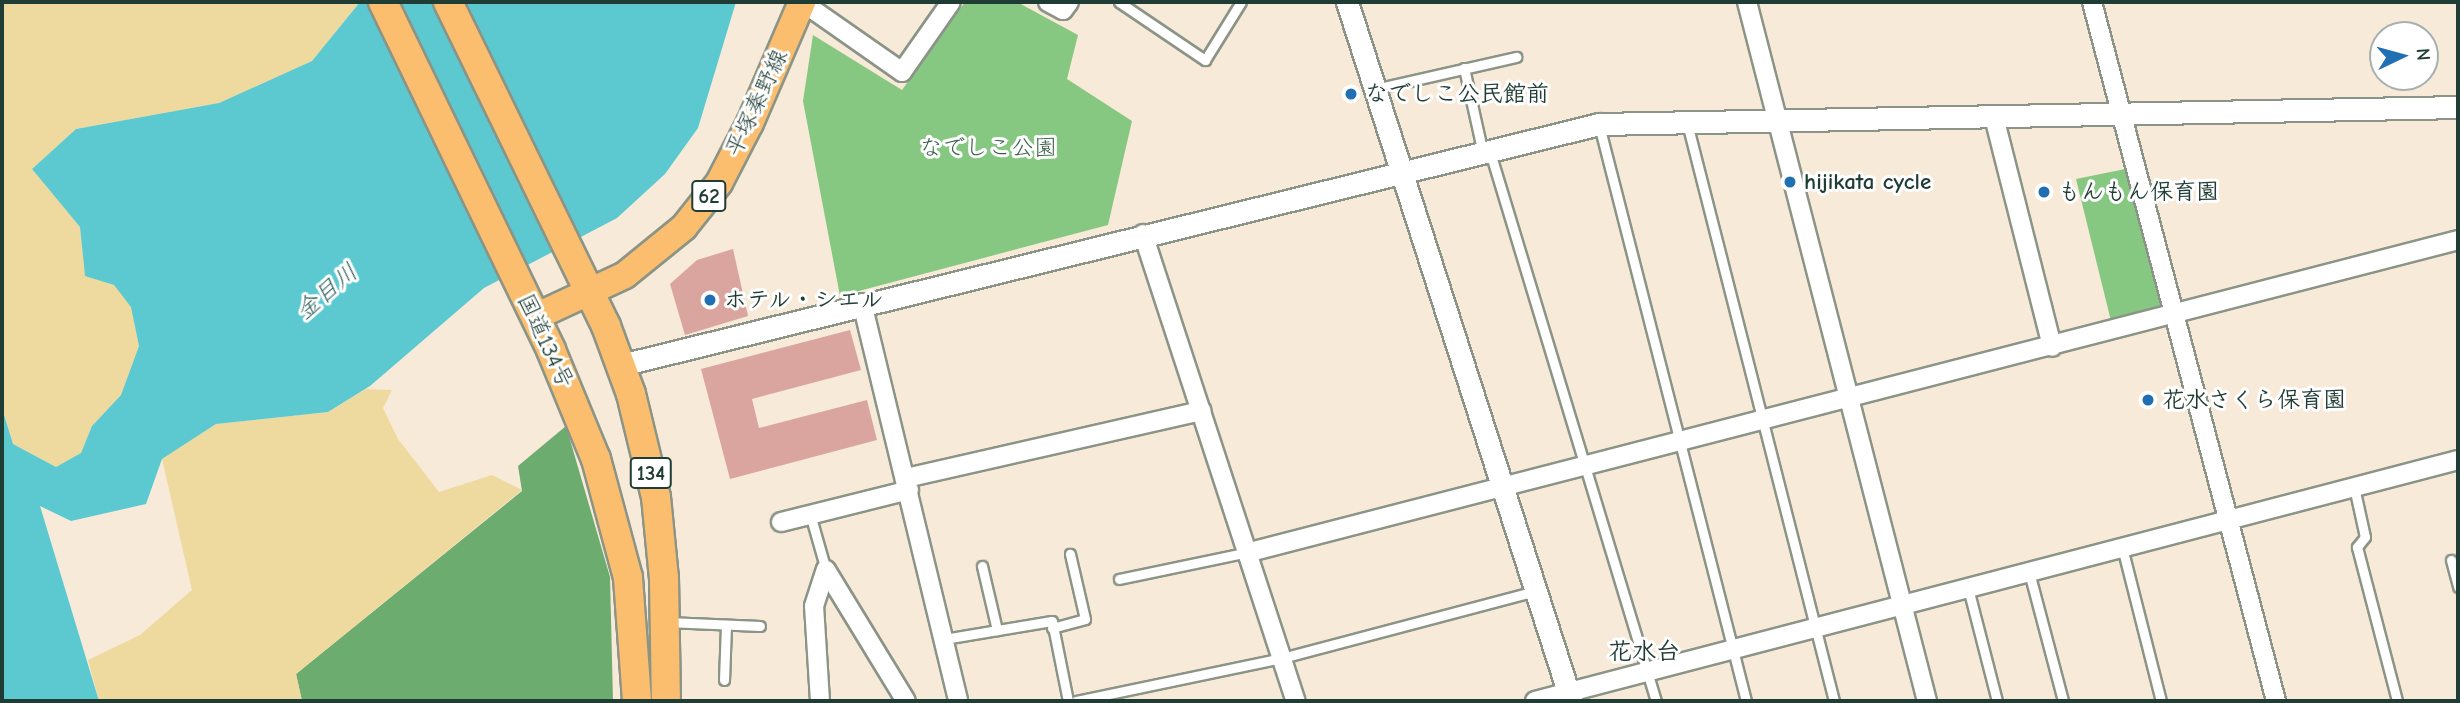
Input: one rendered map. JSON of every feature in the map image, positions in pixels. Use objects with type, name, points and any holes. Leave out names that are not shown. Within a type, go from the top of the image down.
[{"type":"highway","name":"国道134号","points":[[383,2],[535,317],[610,505],[628,578],[637,701]]},
{"type":"highway","name":"134","points":[[448,2],[590,292],[621,365],[656,497],[665,621],[666,701]]},
{"type":"main road","name":"平塚秦野線","points":[[535,317],[590,292],[654,254],[719,183],[802,2]]},
{"type":"street","points":[[802,2],[902,72],[951,2]]},
{"type":"street","points":[[1048,2],[1063,10],[1069,2]]},
{"type":"street","points":[[1347,2],[1569,697]]},
{"type":"street","points":[[1747,2],[1775,121],[1927,701]]},
{"type":"street","points":[[2092,2],[2276,701]]},
{"type":"street","points":[[621,365],[862,303],[1400,172],[1485,148],[1599,124],[2458,107]]},
{"type":"street","points":[[1994,117],[2052,347]]},
{"type":"street","points":[[1143,234],[1250,552],[1296,701]]},
{"type":"street","points":[[1250,552],[1503,492],[2458,240]]},
{"type":"street","points":[[862,303],[908,484],[958,701]]},
{"type":"street","points":[[780,522],[908,484],[1201,411]]},
{"type":"street","points":[[1535,701],[1569,697],[1648,671],[2458,460]]},
{"type":"street","points":[[820,701],[814,607],[826,570]]},
{"type":"street","points":[[826,570],[906,701]]},
{"type":"lane","points":[[1119,2],[1205,60],[1241,2]]},
{"type":"lane","points":[[1374,89],[1516,57]]},
{"type":"lane","points":[[1464,68],[1485,148],[1656,701]]},
{"type":"lane","points":[[1687,121],[1834,701]]},
{"type":"lane","points":[[1599,124],[1746,701]]},
{"type":"lane","points":[[2354,487],[2365,537],[2357,547],[2396,701]]},
{"type":"lane","points":[[810,514],[826,570]]},
{"type":"lane","points":[[2122,547],[2161,701]]},
{"type":"lane","points":[[1119,579],[1250,552]]},
{"type":"lane","points":[[1052,628],[1085,619],[1070,554]]},
{"type":"lane","points":[[2451,560],[2458,587]]},
{"type":"lane","points":[[982,566],[997,630]]},
{"type":"lane","points":[[2029,572],[2063,701]]},
{"type":"lane","points":[[1968,588],[1997,701]]},
{"type":"lane","points":[[1076,701],[1282,658],[1535,591]]},
{"type":"lane","points":[[665,621],[760,626]]},
{"type":"lane","points":[[944,639],[1052,621],[1068,701]]},
{"type":"lane","points":[[724,680],[726,625]]},
{"type":"green space","name":"なでしこ公園","points":[[965,2],[1017,2],[1078,35],[1067,79],[1132,121],[1108,225],[840,296],[803,101],[813,35],[902,90]]},
{"type":"green space","points":[[2130,168],[2164,307],[2111,321],[2076,179]]},
{"type":"green space","points":[[566,426],[610,577],[613,701],[302,701],[296,674],[522,491],[518,466]]},
{"type":"sand","points":[[2,2],[360,2],[312,61],[219,103],[76,129],[32,169],[80,227],[85,275],[114,285],[132,307],[139,346],[121,395],[92,426],[81,453],[56,467],[13,444],[2,407]]},
{"type":"sand","points":[[366,389],[392,390],[383,408],[398,439],[439,492],[492,475],[522,490],[296,674],[302,701],[99,701],[88,660],[140,635],[192,590],[162,459],[216,424],[328,412]]},
{"type":"water","name":"金目川","points":[[360,2],[736,2],[698,128],[665,174],[617,218],[484,288],[370,386],[328,412],[216,424],[162,459],[146,504],[71,521],[40,506],[99,701],[2,701],[2,408],[13,444],[56,467],[81,453],[92,426],[121,395],[139,346],[131,307],[114,285],[85,276],[80,227],[32,169],[76,129],[219,103],[312,61]]},
{"type":"building","name":"ホテル・シエル","points":[[733,249],[748,316],[685,335],[670,284],[697,260]]},
{"type":"building","points":[[850,330],[861,370],[752,399],[759,428],[867,400],[877,440],[730,479],[701,369]]},
{"type":"place","name":"なでしこ公民館前","points":[[1351,94]]},
{"type":"place","name":"hijikata cycle","points":[[1790,182]]},
{"type":"place","name":"もんもん保育園","points":[[2044,192]]},
{"type":"place","name":"ホテル・シエル","points":[[710,300]]},
{"type":"place","name":"花水さくら保育園","points":[[2148,400]]},
{"type":"district","name":"花水台","points":[[1644,652]]}]
